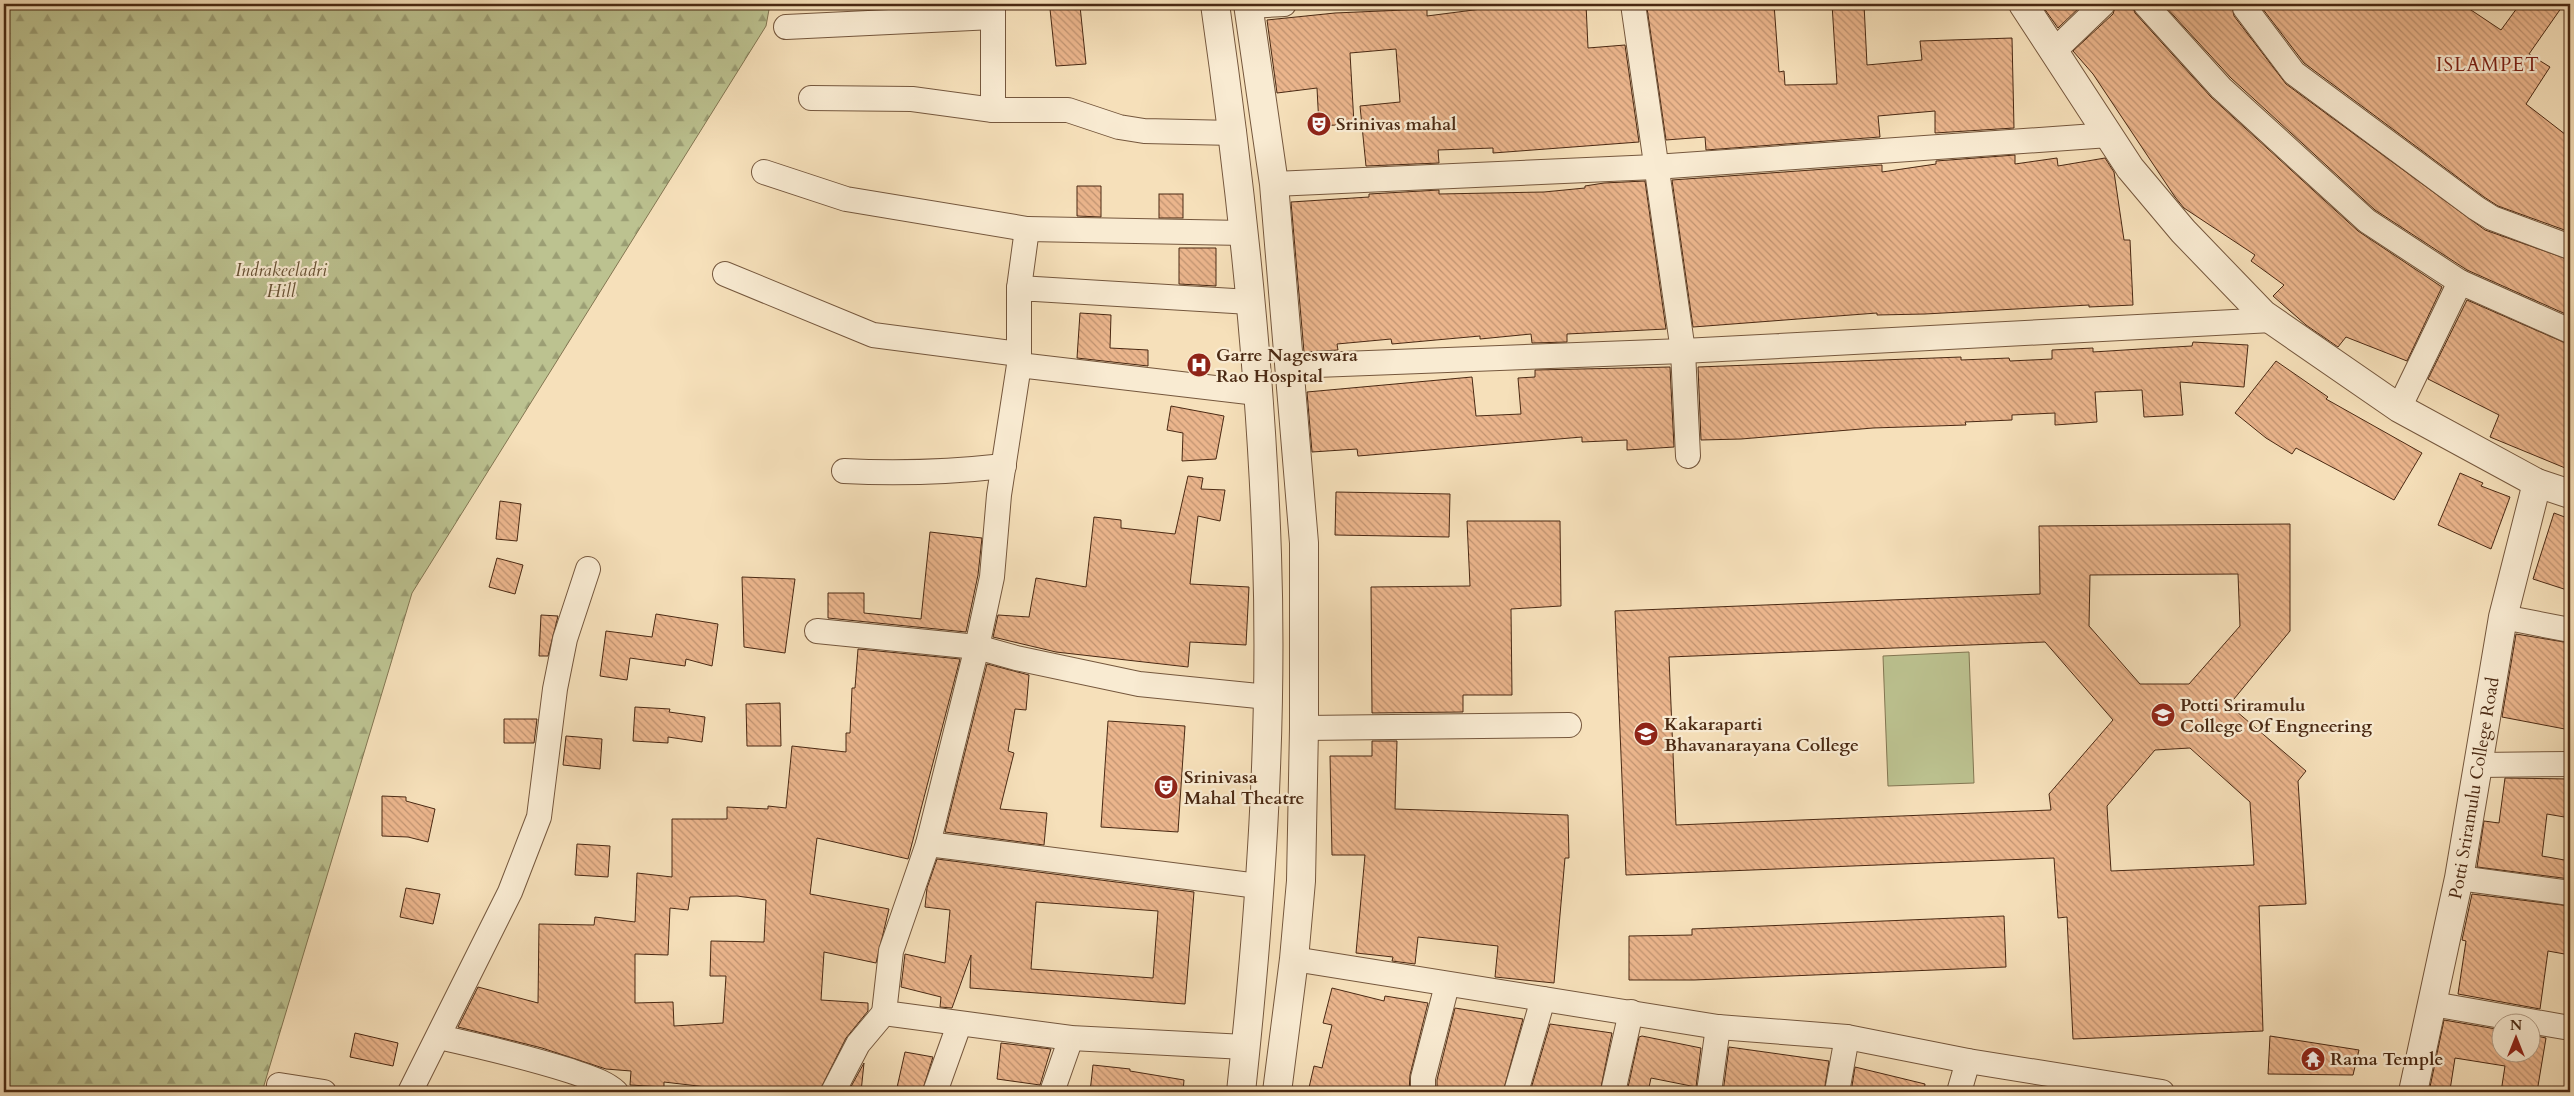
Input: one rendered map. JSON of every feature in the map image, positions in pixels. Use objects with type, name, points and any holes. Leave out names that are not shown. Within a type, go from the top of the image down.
[{"type":"street","points":[[1215,4],[1234,133],[1244,233],[1257,393],[1267,556],[1268,697],[1264,816],[1241,1092]]},
{"type":"street","points":[[1277,1092],[1294,959],[1301,880],[1304,728],[1304,543],[1274,184],[1248,5],[1284,4]]},
{"type":"street","points":[[1632,4],[1683,351],[1688,456]]},
{"type":"street","points":[[2023,4],[2130,168],[2183,231],[2263,314],[2399,408],[2537,484],[2570,494]]},
{"type":"street","points":[[2054,51],[2103,4]]},
{"type":"street","points":[[2145,4],[2221,88],[2368,221],[2460,282],[2570,331]]},
{"type":"street","points":[[2244,8],[2294,73],[2476,208],[2492,218],[2570,247]]},
{"type":"street","points":[[786,27],[993,10],[993,110]]},
{"type":"street","points":[[811,98],[912,99],[993,110],[1068,110],[1119,127],[1144,132],[1234,133]]},
{"type":"street","points":[[1274,184],[1655,167],[2109,136]]},
{"type":"street","points":[[764,172],[846,199],[1027,230],[1244,233]]},
{"type":"street","points":[[833,1092],[858,1044],[884,1013],[891,951],[928,844],[977,648],[992,577],[1004,466],[1019,359],[1019,288],[1027,230]]},
{"type":"street","points":[[724,274],[873,335],[1019,359],[1257,393]]},
{"type":"street","points":[[2399,408],[2460,282]]},
{"type":"street","points":[[1019,288],[1250,302]]},
{"type":"street","points":[[1290,366],[1683,351],[2272,320]]},
{"type":"street","points":[[844,471],[916,472],[1004,466]]},
{"type":"street","name":"Potti Sriramulu College Road","points":[[2413,1092],[2459,878],[2503,617],[2537,484]]},
{"type":"street","points":[[410,1092],[510,892],[539,817],[555,689],[565,639],[588,569]]},
{"type":"street","points":[[2503,617],[2570,630]]},
{"type":"street","points":[[816,631],[977,648],[1138,684],[1268,697]]},
{"type":"street","points":[[1304,728],[1569,726]]},
{"type":"street","points":[[2478,765],[2570,764]]},
{"type":"street","points":[[928,844],[1258,886]]},
{"type":"street","points":[[2459,878],[2570,894]]},
{"type":"street","points":[[1294,959],[1718,1027],[1847,1037],[1968,1062],[2055,1084],[2162,1092]]},
{"type":"street","points":[[1423,1092],[1424,1078],[1447,985]]},
{"type":"street","points":[[1516,1092],[1543,999]]},
{"type":"street","points":[[2433,1004],[2570,1028]]},
{"type":"street","points":[[1613,1092],[1631,1012]]},
{"type":"street","points":[[884,1013],[959,1025],[1072,1038],[1245,1047]]},
{"type":"street","points":[[935,1092],[959,1025]]},
{"type":"street","points":[[1709,1092],[1718,1027]]},
{"type":"street","points":[[439,1037],[519,1054],[596,1080],[610,1086],[616,1092]]},
{"type":"street","points":[[1837,1092],[1847,1037]]},
{"type":"street","points":[[1052,1092],[1072,1038]]},
{"type":"street","points":[[1959,1092],[1968,1062]]},
{"type":"street","points":[[279,1085],[324,1092]]},
{"type":"green space","name":"Indrakeeladri Hill","points":[[4,4],[770,4],[766,26],[412,593],[262,1092],[4,1092]]},
{"type":"green space","points":[[1969,652],[1974,783],[1888,786],[1883,656]]},
{"type":"building","points":[[1520,4],[1586,4],[1588,48],[1625,45],[1639,142],[1493,153],[1493,148],[1438,150],[1439,163],[1366,166],[1360,106],[1400,102],[1396,49],[1350,53],[1354,124],[1319,126],[1317,88],[1277,93],[1267,20],[1335,13],[1427,9],[1427,16]]},
{"type":"building","points":[[1697,4],[1774,4],[1779,72],[1784,71],[1785,85],[1837,84],[1832,4],[1864,4],[1867,65],[1922,60],[1920,41],[2012,38],[2014,128],[1935,133],[1935,111],[1878,116],[1880,137],[1706,150],[1705,137],[1666,140],[1647,8]]},
{"type":"building","points":[[2041,4],[2083,4],[2058,28]]},
{"type":"building","points":[[2116,4],[2132,4],[2135,13],[2211,97],[2358,231],[2442,287],[2407,361],[2346,337],[2338,347],[2306,325],[2273,296],[2284,285],[2251,261],[2255,255],[2184,208],[2175,197],[2093,74],[2073,51],[2113,14]]},
{"type":"building","points":[[2163,4],[2232,4],[2234,16],[2286,84],[2485,230],[2570,260],[2570,316],[2467,270],[2375,210],[2231,78]]},
{"type":"building","points":[[2259,4],[2462,4],[2501,30],[2520,4],[2564,4],[2529,54],[2550,67],[2526,104],[2570,138],[2570,232],[2498,206],[2484,197],[2304,63]]},
{"type":"building","points":[[1080,6],[1086,64],[1056,66],[1050,9]]},
{"type":"building","points":[[2015,155],[2015,164],[2057,158],[2058,166],[2105,158],[2114,172],[2124,240],[2130,240],[2133,305],[2089,307],[2089,305],[1925,314],[1877,315],[1877,313],[1693,327],[1672,180],[1882,165],[1882,172],[1936,164],[1936,161]]},
{"type":"building","points":[[1645,181],[1666,329],[1567,334],[1567,342],[1532,343],[1531,334],[1480,339],[1480,336],[1392,344],[1391,339],[1337,344],[1338,350],[1304,352],[1291,202],[1369,197],[1369,194],[1439,190],[1439,194],[1544,192],[1585,188],[1585,186],[1604,183]]},
{"type":"building","points":[[1077,186],[1101,186],[1101,217],[1077,216]]},
{"type":"building","points":[[1159,194],[1183,194],[1183,218],[1159,218]]},
{"type":"building","points":[[1179,248],[1216,248],[1216,286],[1179,284]]},
{"type":"building","points":[[2467,300],[2570,345],[2570,470],[2490,437],[2499,415],[2428,379]]},
{"type":"building","points":[[1080,313],[1111,315],[1110,348],[1148,350],[1148,366],[1077,358]]},
{"type":"building","points":[[2193,342],[2248,345],[2244,387],[2180,382],[2183,415],[2144,417],[2142,390],[2095,392],[2097,422],[2055,425],[2055,413],[2012,415],[2012,420],[1965,422],[1966,425],[1873,428],[1741,439],[1701,440],[1698,367],[1961,357],[1961,360],[2009,358],[2010,361],[2052,359],[2052,350],[2093,348],[2093,352],[2192,346]]},
{"type":"building","points":[[2276,361],[2328,397],[2326,399],[2422,453],[2394,500],[2296,448],[2292,454],[2266,438],[2235,413]]},
{"type":"building","points":[[1670,367],[1674,447],[1627,450],[1627,440],[1582,442],[1582,437],[1358,456],[1357,449],[1312,452],[1307,392],[1472,377],[1476,416],[1521,414],[1518,378],[1535,377],[1535,370]]},
{"type":"building","points":[[1171,406],[1224,416],[1216,459],[1182,461],[1183,433],[1167,430]]},
{"type":"building","points":[[2460,473],[2483,483],[2481,486],[2510,497],[2491,549],[2438,525]]},
{"type":"building","points":[[1188,476],[1203,478],[1201,489],[1225,490],[1220,521],[1198,516],[1190,584],[1249,587],[1246,645],[1190,642],[1188,667],[1056,652],[993,637],[998,615],[1029,617],[1036,578],[1086,587],[1094,517],[1121,520],[1121,528],[1175,534]]},
{"type":"building","points":[[1336,492],[1450,494],[1449,537],[1335,535]]},
{"type":"building","points":[[500,501],[521,504],[517,541],[496,539]]},
{"type":"building","points":[[2554,513],[2570,519],[2570,591],[2533,579]]},
{"type":"building","points":[[1467,521],[1560,521],[1561,606],[1511,609],[1512,695],[1463,695],[1463,712],[1372,713],[1371,587],[1470,586]]},
{"type":"building","points":[[2290,524],[2290,631],[2229,705],[2306,771],[2298,781],[2306,904],[2259,906],[2263,1031],[2073,1039],[2067,917],[2058,918],[2054,858],[1626,875],[1615,611],[2040,594],[2039,526]],"holes":[[[2238,574],[2240,626],[2189,684],[2140,684],[2089,626],[2090,575]],[[2045,642],[2113,720],[2049,794],[2051,810],[1676,825],[1669,657]],[[2190,748],[2250,802],[2254,865],[2111,871],[2107,806],[2155,750]]]},
{"type":"building","points":[[930,532],[982,538],[978,575],[966,632],[828,618],[828,593],[864,593],[864,613],[921,619]]},
{"type":"building","points":[[497,558],[523,565],[515,594],[489,587]]},
{"type":"building","points":[[742,577],[795,579],[785,653],[744,647]]},
{"type":"building","points":[[656,614],[718,624],[712,666],[686,659],[685,666],[630,658],[627,680],[600,676],[606,631],[652,637]]},
{"type":"building","points":[[541,615],[558,616],[548,656],[539,656]]},
{"type":"building","points":[[2516,634],[2570,643],[2570,730],[2502,717]]},
{"type":"building","points":[[858,649],[960,659],[908,859],[817,838],[810,894],[889,909],[876,963],[824,952],[821,1000],[868,1003],[868,1011],[846,1038],[819,1092],[749,1092],[664,1082],[664,1087],[630,1085],[631,1071],[606,1069],[542,1048],[458,1027],[478,987],[538,1003],[539,924],[594,925],[595,917],[635,922],[637,873],[672,877],[672,819],[727,819],[727,807],[768,809],[768,806],[786,808],[792,746],[846,752],[846,733],[850,733],[852,688],[855,688]],"holes":[[[737,896],[766,900],[764,942],[711,941],[710,976],[726,976],[723,1023],[674,1026],[673,1002],[635,1003],[635,954],[668,955],[670,908],[688,910],[690,897]]]},
{"type":"building","points":[[987,664],[1029,675],[1026,710],[1015,709],[1008,751],[1014,753],[1000,809],[1047,813],[1044,845],[945,832]]},
{"type":"building","points":[[780,703],[781,746],[747,746],[746,704]]},
{"type":"building","points":[[635,707],[670,709],[669,712],[705,717],[702,742],[668,737],[668,743],[633,741]]},
{"type":"building","points":[[504,719],[537,719],[534,743],[504,743]]},
{"type":"building","points":[[1108,721],[1185,726],[1178,832],[1101,827]]},
{"type":"building","points":[[566,736],[602,739],[600,769],[563,765]]},
{"type":"building","points":[[1372,741],[1397,741],[1395,809],[1568,815],[1569,858],[1565,858],[1554,983],[1495,977],[1498,946],[1418,937],[1415,964],[1392,961],[1393,957],[1356,953],[1365,855],[1332,855],[1330,756],[1372,756]]},
{"type":"building","points":[[2505,778],[2570,779],[2570,818],[2547,814],[2542,856],[2570,861],[2570,879],[2477,867],[2484,821],[2499,823]]},
{"type":"building","points":[[382,796],[406,797],[406,801],[435,809],[428,842],[408,837],[382,836]]},
{"type":"building","points":[[577,844],[610,846],[608,877],[575,875]]},
{"type":"building","points":[[937,859],[1194,892],[1185,1004],[970,988],[971,955],[952,1008],[940,1007],[941,997],[901,987],[905,954],[945,963],[950,910],[925,907],[927,888]],"holes":[[[1036,902],[1158,911],[1153,978],[1031,969]]]},
{"type":"building","points":[[406,888],[440,894],[433,924],[400,917]]},
{"type":"building","points":[[2472,894],[2570,906],[2570,955],[2548,951],[2540,1009],[2458,994],[2466,941],[2462,940]]},
{"type":"building","points":[[2004,916],[2006,967],[1694,980],[1629,980],[1629,936],[1692,935],[1692,929]]},
{"type":"building","points":[[1332,988],[1384,1001],[1385,996],[1428,1003],[1410,1075],[1409,1092],[1308,1092],[1314,1066],[1322,1068],[1332,1025],[1323,1023]]},
{"type":"building","points":[[1455,1008],[1523,1019],[1503,1092],[1437,1092],[1437,1080]]},
{"type":"building","points":[[2444,1020],[2492,1028],[2492,1064],[2455,1058],[2450,1090],[2430,1087]]},
{"type":"building","points":[[1550,1024],[1612,1033],[1600,1092],[1530,1092]]},
{"type":"building","points":[[355,1033],[398,1043],[393,1066],[350,1057]]},
{"type":"building","points":[[1642,1036],[1701,1048],[1696,1087],[1651,1078],[1648,1092],[1627,1092],[1639,1037]]},
{"type":"building","name":"Rama Temple","points":[[2270,1036],[2359,1050],[2353,1075],[2268,1074]]},
{"type":"building","points":[[2542,1037],[2546,1038],[2542,1062]]},
{"type":"building","points":[[1001,1043],[1051,1049],[1040,1085],[997,1079]]},
{"type":"building","points":[[1729,1047],[1829,1061],[1824,1092],[1723,1092]]},
{"type":"building","points":[[905,1052],[933,1057],[922,1092],[896,1092]]},
{"type":"building","points":[[864,1063],[861,1092],[848,1092]]},
{"type":"building","points":[[2492,1064],[2542,1064],[2537,1092],[2501,1092],[2505,1066]]},
{"type":"building","points":[[1093,1065],[1130,1069],[1130,1071],[1184,1080],[1183,1092],[1090,1092]]},
{"type":"building","points":[[1855,1067],[1925,1084],[1924,1092],[1851,1092]]},
{"type":"place","name":"Srinivas mahal","points":[[1319,124]]},
{"type":"place","name":"Garre Nageswara Rao Hospital","points":[[1199,365]]},
{"type":"place","name":"Potti Sriramulu College Of Engneering","points":[[2163,715]]},
{"type":"place","name":"Kakaraparti Bhavanarayana College","points":[[1646,734]]},
{"type":"place","name":"Srinivasa Mahal Theatre","points":[[1166,787]]},
{"type":"place","name":"Rama Temple","points":[[2313,1059]]},
{"type":"district","name":"ISLAMPET","points":[[2488,65]]}]
